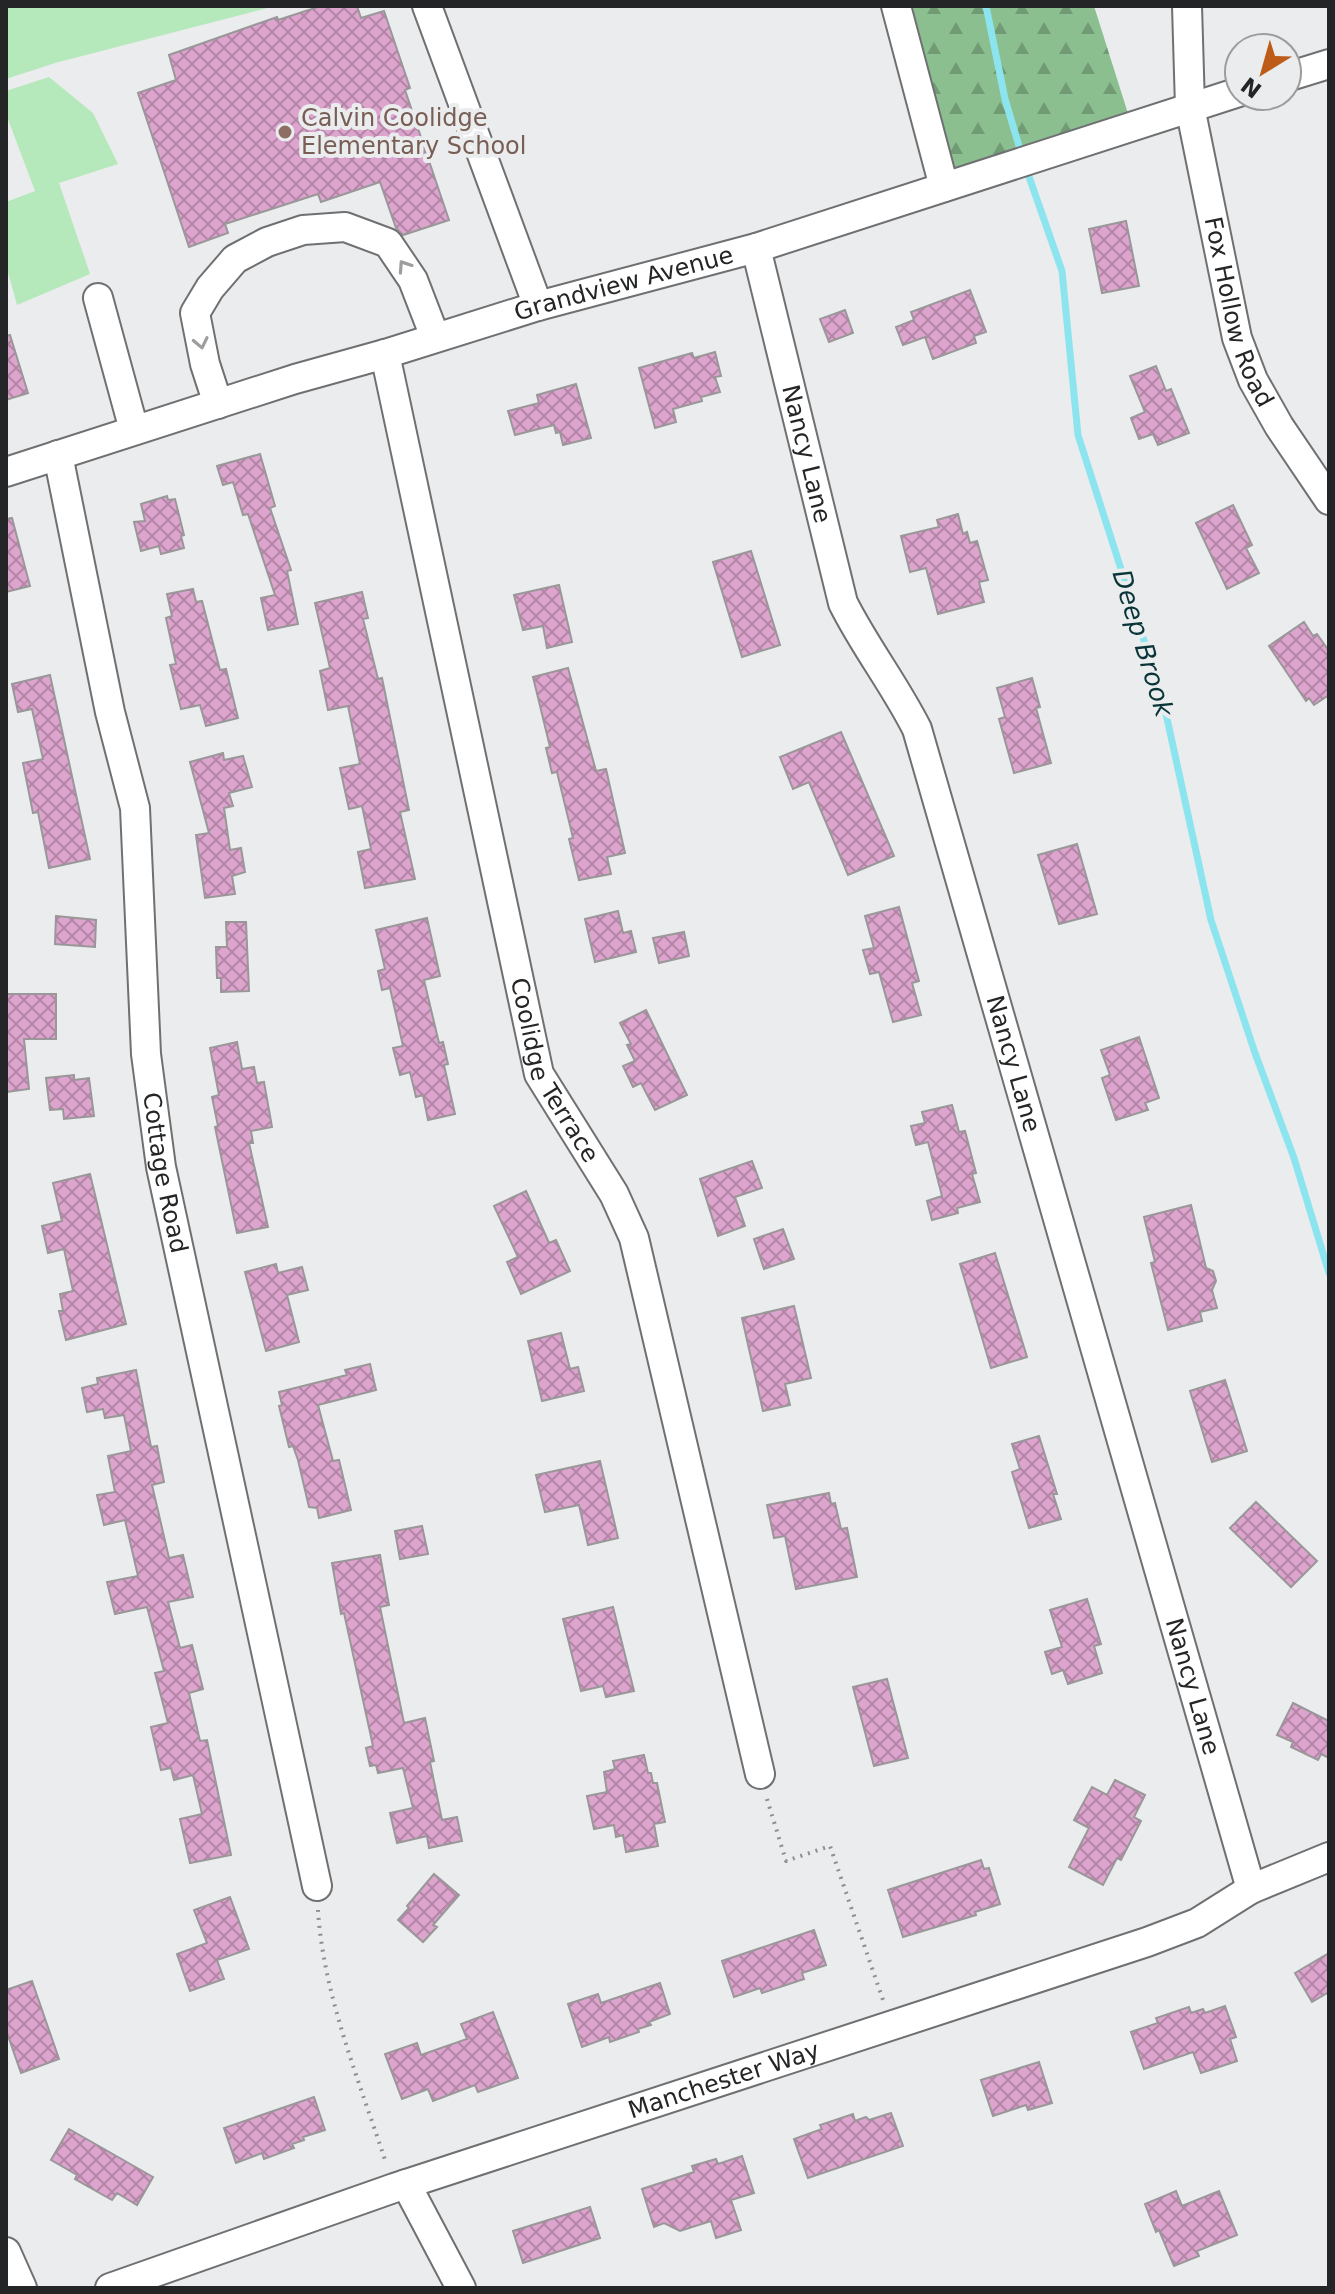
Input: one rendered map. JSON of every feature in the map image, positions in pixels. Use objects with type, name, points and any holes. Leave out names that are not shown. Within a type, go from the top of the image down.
[{"type":"street","points":[[427,6],[538,306]]},
{"type":"street","points":[[896,6],[944,187]]},
{"type":"street","name":"Fox Hollow Road","points":[[1187,6],[1190,107],[1237,338],[1253,380],[1279,426],[1329,500]]},
{"type":"street","points":[[1303,72],[1329,64]]},
{"type":"street","name":"Grandview Avenue","points":[[6,472],[538,306],[756,248],[1223,97]]},
{"type":"street","points":[[218,404],[205,364],[195,313],[210,288],[235,259],[267,242],[303,230],[345,227],[388,243],[413,280],[435,337]]},
{"type":"street","name":"Nancy Lane","points":[[756,248],[843,603],[861,639],[900,694],[921,742],[1251,1889]]},
{"type":"street","points":[[98,298],[134,430]]},
{"type":"street","name":"Coolidge Terrace","points":[[385,354],[539,1074],[614,1194],[634,1238],[760,1774]]},
{"type":"street","name":"Cottage Road","points":[[58,455],[110,712],[135,808],[146,1054],[161,1167],[317,1886]]},
{"type":"street","name":"Manchester Way","points":[[110,2288],[400,2186],[1147,1942],[1197,1923],[1251,1889],[1329,1857]]},
{"type":"street","points":[[400,2186],[461,2288]]},
{"type":"street","points":[[6,2252],[22,2288]]},
{"type":"path","points":[[760,1774],[786,1861],[830,1846],[892,2025]]},
{"type":"path","points":[[317,1886],[320,1943],[345,2038],[400,2186]]},
{"type":"green space","points":[[6,6],[275,6],[55,63],[6,79]]},
{"type":"green space","points":[[891,6],[1094,6],[1131,123],[949,179]]},
{"type":"green space","points":[[49,77],[93,113],[118,164],[59,183],[90,274],[17,305],[6,265],[6,202],[35,191],[6,114],[6,91]]},
{"type":"building","name":"Calvin Coolidge Elementary School","points":[[321,6],[357,6],[361,18],[384,11],[410,88],[405,90],[449,220],[403,235],[396,228],[380,182],[321,202],[318,194],[225,224],[228,233],[189,247],[138,93],[176,80],[169,55],[277,17],[278,20]]},
{"type":"building","points":[[1126,221],[1139,286],[1102,293],[1089,229]]},
{"type":"building","points":[[970,290],[986,332],[974,336],[976,343],[933,359],[925,337],[903,345],[896,327],[914,320],[911,312]]},
{"type":"building","points":[[845,310],[853,333],[829,342],[820,319]]},
{"type":"building","points":[[10,335],[28,393],[6,400],[6,336]]},
{"type":"building","points":[[715,352],[721,376],[715,377],[720,392],[673,409],[676,422],[655,428],[639,368],[692,353],[694,358]]},
{"type":"building","points":[[1156,366],[1166,391],[1171,389],[1189,433],[1158,445],[1153,434],[1139,439],[1131,418],[1145,412],[1130,376]]},
{"type":"building","points":[[576,384],[591,438],[563,445],[560,432],[556,433],[554,425],[515,435],[508,411],[539,403],[537,395]]},
{"type":"building","points":[[260,454],[275,506],[270,508],[291,570],[287,571],[298,624],[268,630],[261,598],[275,595],[248,514],[243,515],[233,482],[223,485],[217,466]]},
{"type":"building","points":[[167,496],[168,500],[175,499],[184,548],[161,554],[159,546],[141,551],[134,522],[145,521],[141,504]]},
{"type":"building","points":[[1233,505],[1252,545],[1246,548],[1259,573],[1227,589],[1196,523]]},
{"type":"building","points":[[958,514],[963,534],[967,532],[970,543],[977,541],[988,580],[979,582],[984,602],[938,614],[926,568],[910,572],[901,536],[939,527],[937,520]]},
{"type":"building","points":[[12,518],[30,586],[6,592],[6,519]]},
{"type":"building","points":[[751,551],[780,645],[742,657],[713,562]]},
{"type":"building","points":[[559,585],[572,642],[547,648],[543,626],[523,630],[514,595]]},
{"type":"building","points":[[193,589],[196,602],[202,601],[220,670],[226,669],[238,718],[206,726],[200,705],[181,709],[170,665],[176,664],[166,618],[172,616],[167,594]]},
{"type":"building","points":[[362,592],[368,618],[363,619],[378,679],[382,678],[409,810],[400,812],[415,879],[365,888],[358,852],[371,849],[362,806],[349,809],[340,768],[360,764],[348,706],[328,710],[320,671],[330,668],[315,603]]},
{"type":"building","points":[[1304,622],[1329,651],[1329,695],[1314,705],[1309,698],[1306,701],[1269,646]]},
{"type":"building","points":[[568,668],[596,771],[606,769],[625,853],[607,857],[611,874],[579,880],[569,839],[573,838],[557,772],[552,773],[546,748],[550,747],[533,677]]},
{"type":"building","points":[[50,675],[90,859],[49,868],[38,812],[33,813],[23,763],[43,759],[32,709],[18,712],[12,684]]},
{"type":"building","points":[[1032,678],[1040,707],[1036,708],[1051,763],[1014,773],[999,719],[1005,717],[997,688]]},
{"type":"building","points":[[841,732],[894,856],[848,875],[809,782],[793,789],[780,757]]},
{"type":"building","points":[[223,753],[224,760],[243,756],[252,787],[229,793],[233,806],[224,808],[230,850],[241,848],[245,872],[232,876],[235,894],[205,898],[196,835],[209,833],[190,762]]},
{"type":"building","points":[[1077,844],[1097,914],[1059,924],[1038,855]]},
{"type":"building","points":[[899,907],[919,981],[912,983],[921,1015],[893,1022],[879,972],[870,974],[863,950],[874,948],[865,916]]},
{"type":"building","points":[[618,911],[623,933],[631,931],[636,952],[595,962],[585,919]]},
{"type":"building","points":[[56,916],[96,920],[95,947],[55,944]]},
{"type":"building","points":[[427,918],[440,976],[424,980],[439,1043],[443,1042],[448,1064],[444,1065],[455,1114],[428,1120],[423,1095],[416,1097],[410,1072],[400,1075],[393,1048],[403,1046],[390,988],[382,990],[378,971],[385,969],[376,930]]},
{"type":"building","points":[[226,922],[246,922],[249,991],[221,992],[221,978],[217,978],[216,947],[227,947]]},
{"type":"building","points":[[684,932],[689,956],[659,963],[653,938]]},
{"type":"building","points":[[6,994],[56,994],[56,1039],[24,1039],[29,1089],[6,1092]]},
{"type":"building","points":[[646,1010],[687,1095],[655,1110],[641,1083],[633,1087],[623,1066],[635,1061],[627,1045],[631,1044],[620,1023]]},
{"type":"building","points":[[1139,1037],[1159,1098],[1145,1103],[1148,1110],[1116,1120],[1102,1078],[1110,1075],[1101,1050]]},
{"type":"building","points":[[237,1042],[242,1069],[254,1067],[257,1083],[264,1082],[272,1127],[251,1131],[253,1143],[249,1143],[268,1227],[237,1233],[215,1127],[218,1126],[212,1097],[219,1095],[210,1048]]},
{"type":"building","points":[[74,1075],[74,1080],[89,1078],[94,1116],[64,1119],[63,1109],[50,1110],[46,1078]]},
{"type":"building","points":[[952,1105],[959,1132],[965,1131],[980,1202],[957,1208],[958,1213],[932,1220],[927,1201],[942,1196],[928,1142],[916,1145],[911,1126],[925,1123],[922,1112]]},
{"type":"building","points":[[752,1161],[762,1188],[735,1197],[745,1226],[718,1236],[700,1179]]},
{"type":"building","points":[[90,1174],[126,1324],[66,1340],[59,1311],[63,1311],[60,1294],[73,1291],[64,1249],[48,1253],[42,1226],[62,1221],[53,1183]]},
{"type":"building","points":[[526,1191],[549,1243],[556,1240],[570,1271],[521,1294],[507,1262],[518,1257],[494,1206]]},
{"type":"building","points":[[1191,1205],[1206,1268],[1213,1271],[1216,1281],[1212,1290],[1217,1308],[1200,1312],[1202,1321],[1168,1330],[1151,1263],[1155,1262],[1144,1217]]},
{"type":"building","points":[[783,1229],[794,1259],[764,1269],[754,1239]]},
{"type":"building","points":[[995,1253],[1027,1357],[991,1368],[960,1264]]},
{"type":"building","points":[[276,1264],[278,1273],[302,1267],[308,1290],[287,1295],[299,1342],[266,1351],[245,1272]]},
{"type":"building","points":[[794,1306],[811,1378],[785,1384],[790,1405],[763,1411],[742,1318]]},
{"type":"building","points":[[561,1333],[570,1369],[578,1367],[584,1391],[542,1401],[528,1341]]},
{"type":"building","points":[[370,1364],[376,1390],[318,1405],[333,1461],[339,1460],[351,1510],[319,1518],[317,1508],[309,1507],[298,1460],[293,1446],[289,1447],[279,1406],[282,1405],[279,1392],[347,1375],[345,1370]]},
{"type":"building","points":[[136,1370],[151,1447],[157,1446],[164,1482],[152,1485],[169,1558],[183,1555],[193,1597],[168,1602],[180,1648],[192,1645],[203,1689],[189,1693],[200,1741],[207,1740],[231,1855],[190,1863],[180,1819],[202,1814],[193,1775],[174,1780],[171,1768],[161,1770],[151,1727],[168,1723],[155,1673],[164,1671],[147,1607],[115,1614],[107,1582],[138,1576],[125,1520],[104,1525],[97,1495],[115,1492],[108,1456],[131,1451],[124,1415],[105,1418],[103,1409],[87,1412],[82,1388],[98,1384],[97,1378]]},
{"type":"building","points":[[1225,1380],[1247,1451],[1212,1462],[1190,1391]]},
{"type":"building","points":[[1039,1436],[1057,1494],[1053,1494],[1061,1519],[1029,1528],[1012,1472],[1020,1469],[1012,1444]]},
{"type":"building","points":[[600,1461],[618,1538],[588,1545],[579,1505],[545,1512],[536,1475]]},
{"type":"building","points":[[829,1493],[831,1504],[835,1503],[841,1529],[847,1528],[857,1577],[796,1589],[785,1536],[774,1538],[767,1505]]},
{"type":"building","points":[[1256,1502],[1317,1561],[1291,1587],[1230,1528]]},
{"type":"building","points":[[422,1526],[428,1554],[400,1559],[395,1531]]},
{"type":"building","points":[[380,1555],[389,1605],[380,1607],[404,1723],[425,1718],[442,1820],[457,1817],[462,1841],[429,1848],[427,1836],[397,1843],[390,1813],[413,1808],[403,1768],[378,1773],[376,1765],[370,1766],[366,1748],[373,1746],[332,1563]]},
{"type":"building","points":[[1087,1599],[1101,1644],[1094,1646],[1102,1673],[1068,1684],[1063,1670],[1052,1674],[1045,1652],[1062,1647],[1050,1610]]},
{"type":"building","points":[[613,1607],[634,1691],[606,1697],[603,1686],[581,1691],[563,1619]]},
{"type":"building","points":[[887,1679],[908,1758],[874,1766],[853,1687]]},
{"type":"building","points":[[1293,1703],[1329,1721],[1329,1758],[1321,1754],[1318,1760],[1291,1747],[1293,1742],[1277,1735]]},
{"type":"building","points":[[644,1755],[648,1773],[651,1773],[653,1783],[657,1783],[665,1822],[654,1824],[658,1846],[626,1852],[623,1835],[616,1837],[614,1825],[594,1829],[587,1796],[607,1792],[604,1772],[615,1769],[613,1761]]},
{"type":"building","points":[[1115,1780],[1145,1795],[1134,1817],[1141,1821],[1121,1860],[1117,1858],[1103,1885],[1069,1867],[1089,1828],[1074,1820],[1092,1787],[1107,1795]]},
{"type":"building","points":[[981,1860],[984,1869],[989,1868],[1000,1904],[975,1912],[976,1915],[903,1937],[888,1890]]},
{"type":"building","points":[[434,1874],[459,1895],[423,1942],[398,1920]]},
{"type":"building","points":[[230,1897],[249,1949],[217,1960],[224,1979],[190,1991],[177,1954],[207,1943],[194,1910]]},
{"type":"building","points":[[814,1930],[826,1965],[802,1973],[804,1979],[762,1993],[760,1988],[734,1997],[722,1961]]},
{"type":"building","points":[[1329,1953],[1329,1992],[1312,2002],[1295,1973]]},
{"type":"building","points":[[32,1981],[59,2059],[21,2073],[6,2030],[6,1990]]},
{"type":"building","points":[[660,1983],[670,2014],[649,2022],[651,2025],[638,2029],[639,2032],[610,2042],[609,2037],[582,2047],[568,2004],[598,1994],[601,2003]]},
{"type":"building","points":[[1225,2006],[1236,2037],[1230,2039],[1237,2061],[1201,2073],[1193,2052],[1144,2069],[1131,2032],[1158,2023],[1156,2018],[1189,2007],[1191,2013],[1203,2009],[1205,2013]]},
{"type":"building","points":[[493,2012],[518,2078],[478,2092],[475,2085],[433,2101],[428,2089],[402,2099],[385,2054],[417,2043],[421,2055],[467,2039],[461,2024]]},
{"type":"building","points":[[1039,2062],[1052,2103],[1028,2110],[1026,2105],[993,2116],[981,2080]]},
{"type":"building","points":[[314,2097],[325,2130],[303,2137],[304,2140],[292,2144],[294,2148],[264,2159],[262,2153],[236,2163],[224,2128]]},
{"type":"building","points":[[891,2113],[903,2146],[808,2178],[794,2139],[822,2129],[820,2125],[853,2114],[855,2121]]},
{"type":"building","points":[[69,2129],[153,2177],[137,2205],[117,2193],[112,2200],[75,2179],[77,2175],[51,2160]]},
{"type":"building","points":[[742,2156],[754,2193],[731,2200],[741,2230],[716,2238],[711,2221],[680,2231],[664,2223],[654,2227],[642,2189],[694,2172],[692,2166],[716,2159],[718,2164]]},
{"type":"building","points":[[1176,2191],[1182,2206],[1219,2191],[1237,2235],[1197,2251],[1199,2256],[1174,2266],[1145,2204]]},
{"type":"building","points":[[590,2207],[600,2238],[523,2263],[513,2231]]},
{"type":"waterway","name":"Deep Brook","points":[[986,6],[1005,99],[1022,156]]},
{"type":"waterway","name":"Deep Brook","points":[[1026,168],[1062,271],[1078,435],[1163,700],[1211,920],[1294,1158],[1329,1273]]},
{"type":"place","name":"Calvin Coolidge Elementary School","points":[[285,132]]}]
